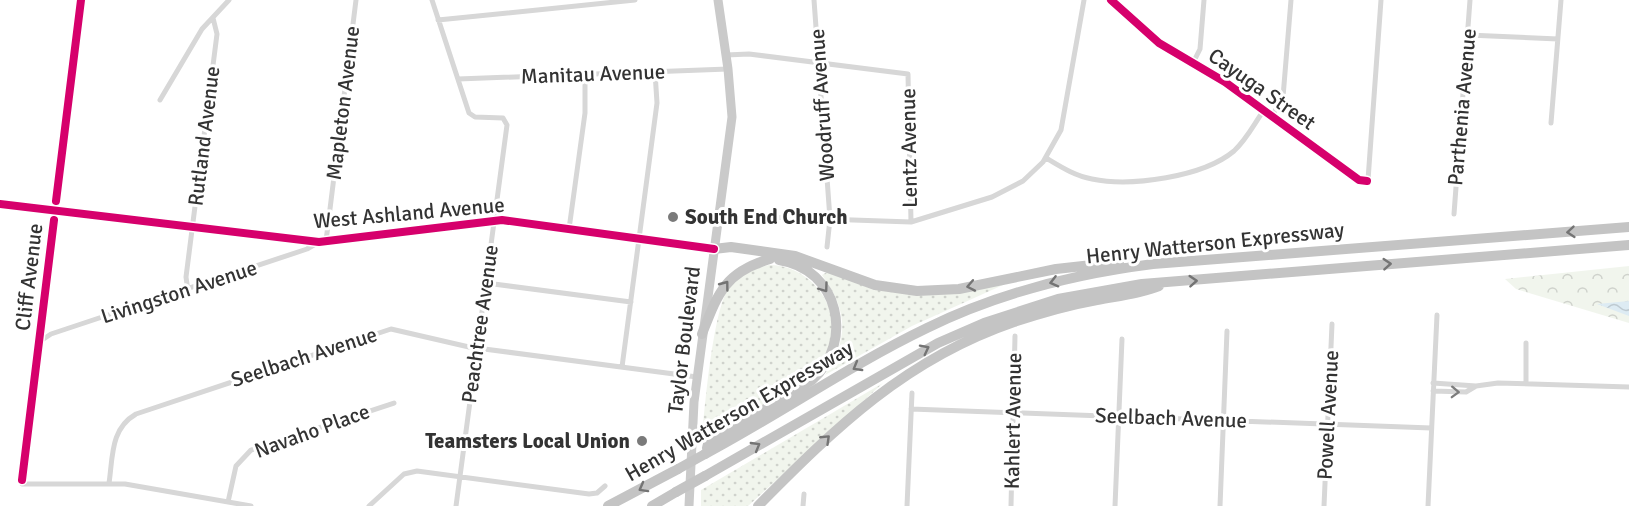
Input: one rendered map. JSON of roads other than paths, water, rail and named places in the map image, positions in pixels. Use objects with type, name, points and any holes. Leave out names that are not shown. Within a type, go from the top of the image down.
[{"type":"highway","name":"Henry Watterson Expressway","points":[[608,506],[705,454],[894,345],[962,312],[1040,285],[1080,275],[1153,264],[1629,227]]},
{"type":"highway","name":"Henry Watterson Expressway","points":[[652,506],[887,370],[965,330],[1058,299],[1117,287],[1629,245]]},
{"type":"highway","points":[[714,249],[731,247],[795,256],[875,285],[916,291],[960,289],[1077,266],[1118,262],[1153,264]]},
{"type":"highway","points":[[705,454],[708,444],[812,380],[824,369],[835,348],[837,317],[829,293],[815,276],[803,268],[770,259],[714,249]]},
{"type":"highway","points":[[702,334],[716,298],[730,278],[749,265],[770,259]]},
{"type":"highway","points":[[758,506],[850,416],[903,375],[936,356],[971,339],[1030,317],[1085,302],[1144,292],[1171,282]]},
{"type":"main road","name":"Taylor Boulevard","points":[[689,506],[697,377],[732,117],[718,0]]},
{"type":"street","name":"Cliff Avenue","points":[[81,0],[22,480],[24,486],[109,483]]},
{"type":"street","points":[[160,100],[202,29],[229,0]]},
{"type":"street","name":"Mapleton Avenue","points":[[322,241],[356,0]]},
{"type":"street","name":"Peachtree Avenue","points":[[432,0],[471,116],[500,117],[507,122],[456,506]]},
{"type":"street","points":[[438,20],[635,0]]},
{"type":"street","name":"Woodruff Avenue","points":[[814,0],[830,219],[827,247]]},
{"type":"street","points":[[751,224],[757,219],[766,217],[911,222],[1003,192],[1023,181],[1046,158],[1065,118],[1084,0]]},
{"type":"street","name":"Cayuga Street","points":[[1111,0],[1159,43],[1264,110],[1359,180],[1367,181],[1381,0]]},
{"type":"street","points":[[1192,63],[1200,49],[1204,0]]},
{"type":"street","points":[[1272,116],[1283,97],[1291,0]]},
{"type":"street","name":"Parthenia Avenue","points":[[1454,214],[1470,0]]},
{"type":"street","points":[[1551,123],[1561,0]]},
{"type":"street","name":"Rutland Avenue","points":[[188,291],[186,281],[192,227],[217,34],[213,18]]},
{"type":"street","points":[[1468,35],[1558,39]]},
{"type":"street","points":[[726,55],[749,54],[819,63]]},
{"type":"street","name":"Lentz Avenue","points":[[819,63],[908,74],[911,222]]},
{"type":"street","name":"Manitau Avenue","points":[[458,79],[728,69]]},
{"type":"street","points":[[622,367],[657,103],[655,72]]},
{"type":"street","points":[[569,229],[585,113],[585,74]]},
{"type":"street","points":[[1046,158],[1077,175],[1092,179],[1120,180],[1183,175],[1207,167],[1232,152],[1247,137],[1264,110]]},
{"type":"street","name":"West Ashland Avenue","points":[[0,204],[322,241],[494,220],[714,249]]},
{"type":"street","name":"Livingston Avenue","points":[[39,342],[51,334],[188,291],[298,252],[322,241]]},
{"type":"street","points":[[486,283],[631,302]]},
{"type":"street","points":[[1428,506],[1437,315]]},
{"type":"street","name":"Powell Avenue","points":[[1324,506],[1332,324]]},
{"type":"street","name":"Seelbach Avenue","points":[[109,483],[116,434],[129,417],[391,329],[477,348],[697,377]]},
{"type":"street","points":[[1220,506],[1227,331]]},
{"type":"street","name":"Kahlert Avenue","points":[[1011,506],[1015,336]]},
{"type":"street","points":[[1115,506],[1122,339]]},
{"type":"street","points":[[1526,343],[1526,383]]},
{"type":"street","points":[[1433,383],[1476,386],[1526,383],[1629,387]]},
{"type":"street","points":[[1433,391],[1466,392],[1476,386]]},
{"type":"street","points":[[907,506],[912,393]]},
{"type":"street","name":"Navaho Place","points":[[228,502],[236,466],[251,450],[394,403]]},
{"type":"street","name":"Seelbach Avenue","points":[[911,409],[1431,428]]},
{"type":"street","points":[[369,506],[404,474],[417,471],[589,494],[597,493],[605,486]]},
{"type":"street","points":[[109,483],[250,506]]},
{"type":"street","points":[[803,506],[804,494]]},
{"type":"water","points":[[1629,301],[1629,316],[1597,304]]},
{"type":"place","name":"South End Church","points":[[673,217]]},
{"type":"place","name":"Teamsters Local Union","points":[[642,441]]}]
